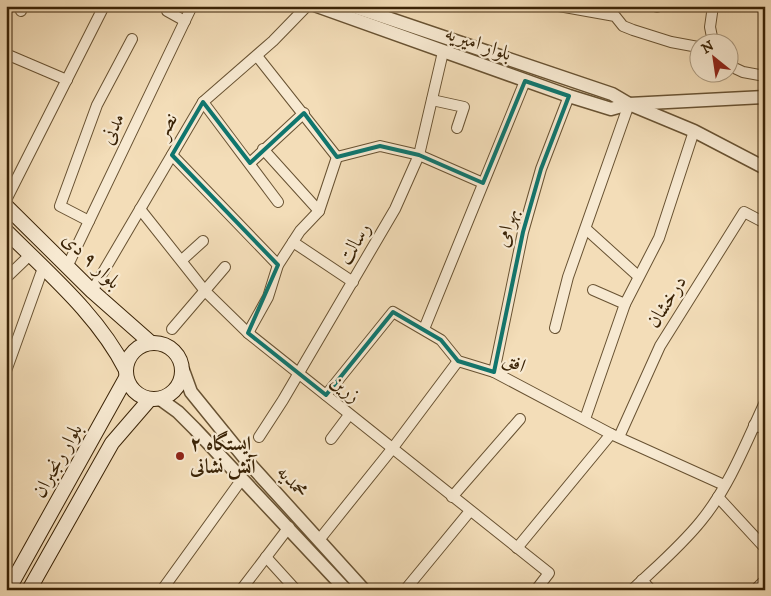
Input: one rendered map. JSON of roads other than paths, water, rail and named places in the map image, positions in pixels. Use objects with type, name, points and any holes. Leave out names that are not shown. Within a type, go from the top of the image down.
[{"type":"main road","name":"بلوار ۹ دی","points":[[6,206],[92,291],[151,343]]},
{"type":"main road","name":"بلوار ۹ دی","points":[[6,231],[79,304],[115,350],[126,374]]},
{"type":"main road","points":[[151,343],[160,343],[176,353],[183,370],[176,389],[155,399],[135,392],[126,374],[127,362],[136,349],[151,343]]},
{"type":"main road","name":"بلوار رنجبران","points":[[8,590],[126,374]]},
{"type":"main road","name":"بلوار رنجبران","points":[[29,590],[112,443],[155,399]]},
{"type":"street","points":[[6,200],[104,6]]},
{"type":"street","name":"مدنی","points":[[67,267],[192,6]]},
{"type":"street","name":"نصر","points":[[92,291],[203,102],[257,56],[307,6]]},
{"type":"street","name":"بلوار امیریه","points":[[317,6],[442,52],[611,109],[629,104],[765,97]]},
{"type":"street","name":"بلوار امیریه","points":[[352,6],[612,94],[629,104]]},
{"type":"street","points":[[559,6],[615,16],[623,26],[633,30],[688,45]]},
{"type":"street","points":[[711,32],[713,6]]},
{"type":"street","points":[[166,10],[185,21]]},
{"type":"street","points":[[89,221],[60,206],[97,105],[132,39]]},
{"type":"street","name":"رسالت","points":[[258,436],[353,282],[395,208],[419,155],[442,52]]},
{"type":"street","points":[[6,54],[67,80]]},
{"type":"street","points":[[257,56],[337,157]]},
{"type":"street","points":[[738,69],[765,76]]},
{"type":"street","points":[[424,329],[525,81]]},
{"type":"street","name":"بهرامی","points":[[494,372],[523,232],[541,169],[569,96]]},
{"type":"street","points":[[432,100],[464,107],[457,128]]},
{"type":"street","points":[[203,102],[278,202]]},
{"type":"street","points":[[554,328],[568,278],[629,104],[694,131],[765,168]]},
{"type":"street","points":[[250,163],[304,113]]},
{"type":"street","points":[[585,419],[625,304],[661,232],[694,131]]},
{"type":"street","points":[[337,157],[380,146],[419,155],[483,184]]},
{"type":"street","points":[[264,149],[319,211]]},
{"type":"street","points":[[172,155],[278,265]]},
{"type":"street","points":[[248,333],[268,297],[278,265],[293,242],[319,211],[337,157]]},
{"type":"street","name":"زرین","points":[[140,209],[205,291],[248,333],[549,573],[536,590]]},
{"type":"street","name":"درخشان","points":[[518,548],[615,435],[660,346],[744,212],[765,223]]},
{"type":"street","points":[[586,229],[638,276]]},
{"type":"street","points":[[182,260],[203,241]]},
{"type":"street","points":[[293,242],[353,282]]},
{"type":"street","points":[[6,278],[30,255]]},
{"type":"street","points":[[172,329],[224,267]]},
{"type":"street","points":[[6,371],[43,268]]},
{"type":"street","points":[[593,290],[625,304]]},
{"type":"street","points":[[319,540],[392,449],[458,361],[446,345],[424,329],[393,312],[326,395]]},
{"type":"street","name":"افق","points":[[458,361],[494,372],[615,435],[724,485]]},
{"type":"street","name":"محمدیه","points":[[183,370],[191,392],[214,421],[247,461],[364,590]]},
{"type":"street","name":"محمدیه","points":[[155,399],[178,412],[289,527],[346,590]]},
{"type":"street","points":[[632,590],[700,522],[718,497],[765,402]]},
{"type":"street","points":[[331,439],[349,415]]},
{"type":"street","points":[[452,497],[520,419]]},
{"type":"street","points":[[754,425],[765,429]]},
{"type":"street","points":[[162,590],[209,521],[242,478]]},
{"type":"street","points":[[718,497],[765,548]]},
{"type":"street","points":[[405,590],[470,511]]},
{"type":"street","points":[[241,590],[289,527]]},
{"type":"street","points":[[266,557],[296,590]]},
{"type":"street","points":[[642,580],[651,590]]},
{"type":"street","points":[[755,590],[765,580]]},
{"type":"place","name":"ایستگاه ۲ آتش نشانی","points":[[180,456]]}]
